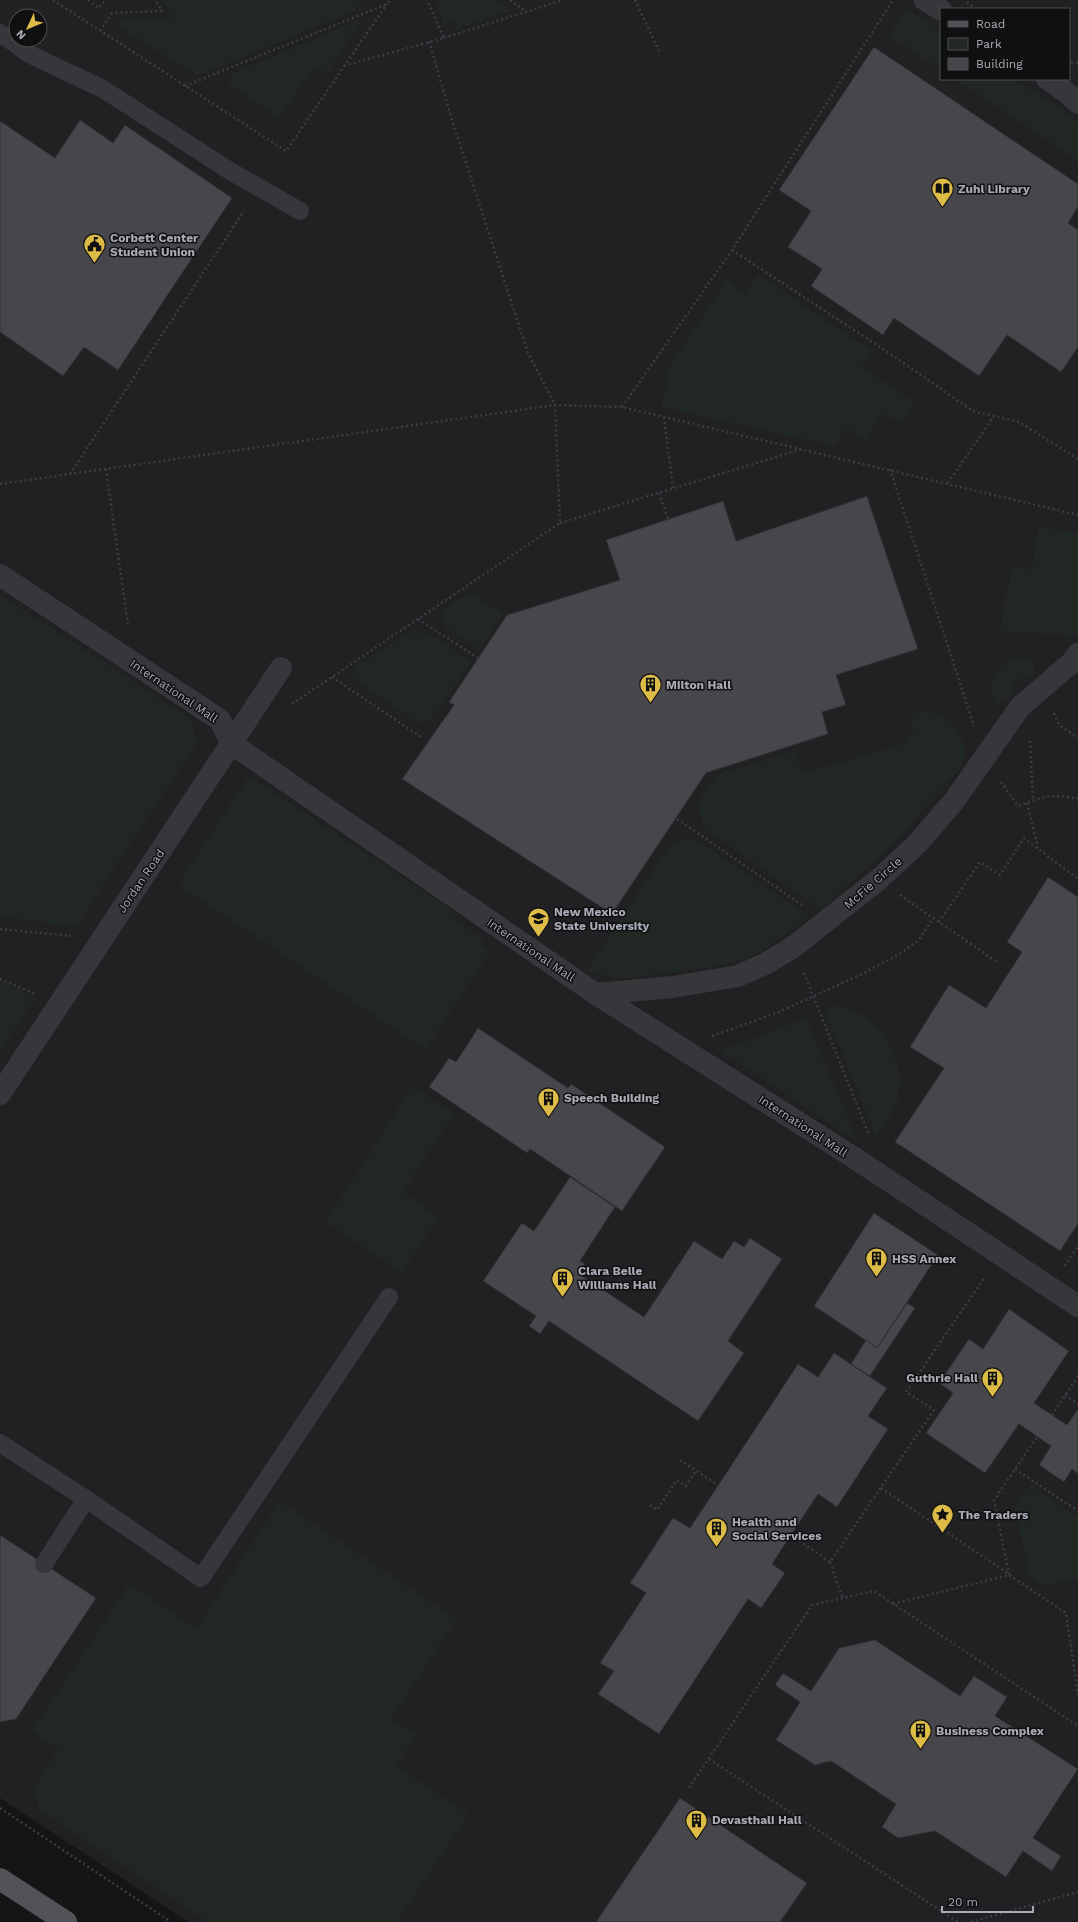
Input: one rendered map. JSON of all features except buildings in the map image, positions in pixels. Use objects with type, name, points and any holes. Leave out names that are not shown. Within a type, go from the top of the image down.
[{"type":"main road","points":[[0,1879],[66,1922]]},
{"type":"street","points":[[925,0],[940,9]]},
{"type":"street","points":[[1048,80],[1078,102]]},
{"type":"street","name":"International Mall","points":[[0,575],[220,720],[232,744],[596,994],[856,1159],[1078,1306]]},
{"type":"street","name":"McFie Circle","points":[[596,994],[673,987],[738,976],[765,964],[792,948],[827,922],[878,880],[917,844],[954,801],[1020,707],[1071,663],[1078,654]]},
{"type":"street","name":"Jordan Road","points":[[0,1094],[281,668]]},
{"type":"lane","points":[[0,33],[29,54],[103,89],[230,171],[300,211]]},
{"type":"lane","points":[[0,1443],[86,1499],[201,1578],[389,1296]]},
{"type":"lane","points":[[44,1564],[86,1499]]},
{"type":"path","points":[[53,0],[286,151],[390,0]]},
{"type":"path","points":[[88,0],[100,8],[105,0]]},
{"type":"path","points":[[100,31],[112,14],[162,11],[155,0]]},
{"type":"path","points":[[427,0],[444,38]]},
{"type":"path","points":[[510,0],[525,11]]},
{"type":"path","points":[[344,66],[444,38],[563,0]]},
{"type":"path","points":[[634,0],[659,51]]},
{"type":"path","points":[[622,407],[732,250],[893,0]]},
{"type":"path","points":[[963,0],[975,8]]},
{"type":"path","points":[[185,86],[387,4]]},
{"type":"path","points":[[430,41],[452,120],[528,353],[555,405],[560,523]]},
{"type":"path","points":[[70,474],[244,210]]},
{"type":"path","points":[[732,250],[892,355],[973,411],[1018,422],[1078,459]]},
{"type":"path","points":[[0,484],[555,405],[622,407],[890,469],[1078,515]]},
{"type":"path","points":[[948,483],[994,416]]},
{"type":"path","points":[[664,417],[673,488]]},
{"type":"path","points":[[288,706],[560,523],[802,449]]},
{"type":"path","points":[[106,469],[128,625],[112,649]]},
{"type":"path","points":[[890,469],[984,758],[1018,806],[1050,795],[1061,795],[1078,799]]},
{"type":"path","points":[[659,493],[668,519]]},
{"type":"path","points":[[418,618],[478,658]]},
{"type":"path","points":[[332,677],[421,737]]},
{"type":"path","points":[[1048,683],[1053,712],[1059,725],[1078,738]]},
{"type":"path","points":[[1030,740],[1033,800]]},
{"type":"path","points":[[1027,803],[1038,849]]},
{"type":"path","points":[[677,819],[827,922]]},
{"type":"path","points":[[939,922],[980,862],[1000,875],[1024,838],[1078,879]]},
{"type":"path","points":[[905,898],[997,962]]},
{"type":"path","points":[[679,1047],[758,1020],[866,972],[901,953],[919,940],[933,918]]},
{"type":"path","points":[[0,929],[77,936],[96,948]]},
{"type":"path","points":[[804,973],[870,1137]]},
{"type":"path","points":[[0,979],[39,995]]},
{"type":"path","points":[[830,1562],[934,1410],[906,1392],[1000,1255]]},
{"type":"path","points":[[1052,1415],[1078,1376]]},
{"type":"path","points":[[1065,1395],[1078,1404]]},
{"type":"path","points":[[1009,1575],[994,1500],[1037,1436]]},
{"type":"path","points":[[680,1460],[718,1485]]},
{"type":"path","points":[[1015,1469],[1078,1511]]},
{"type":"path","points":[[650,1505],[657,1510],[677,1480],[686,1486],[696,1471]]},
{"type":"path","points":[[881,1488],[1066,1613],[1078,1695]]},
{"type":"path","points":[[791,1535],[830,1562],[842,1599]]},
{"type":"path","points":[[893,1604],[1009,1575]]},
{"type":"path","points":[[689,1788],[812,1605],[874,1591],[1078,1726]]},
{"type":"path","points":[[709,1759],[958,1922]]},
{"type":"path","points":[[0,1808],[171,1922]]},
{"type":"path","points":[[971,1922],[1078,1892]]},
{"type":"shaded area","name":"New Mexico State University","points":[[0,0],[1078,0],[1078,1922],[188,1922],[0,1798]]},
{"type":"green space","points":[[161,0],[362,0],[355,11],[198,76],[117,26],[122,18],[172,18]]},
{"type":"green space","points":[[436,0],[494,0],[511,11],[457,29],[454,20],[443,24]]},
{"type":"green space","points":[[905,11],[915,14],[940,30],[940,69],[889,36]]},
{"type":"green space","points":[[356,21],[361,22],[327,74],[315,66],[280,118],[229,84],[231,74]]},
{"type":"green space","points":[[956,80],[1017,80],[1069,114],[1078,123],[1078,161]]},
{"type":"green space","points":[[758,274],[872,351],[862,367],[914,402],[900,424],[883,413],[865,440],[847,428],[834,446],[661,407],[670,365],[727,280],[745,293]]},
{"type":"green space","points":[[1039,526],[1078,534],[1078,636],[999,631],[1013,566],[1032,569]]},
{"type":"green space","points":[[471,593],[503,614],[479,650],[447,629],[442,620],[445,610],[449,606]]},
{"type":"green space","points":[[0,595],[192,719],[196,744],[76,927],[0,916]]},
{"type":"green space","points":[[412,632],[436,638],[472,662],[431,719],[425,723],[415,721],[352,678],[353,670],[356,666],[404,635]]},
{"type":"green space","points":[[1013,659],[1024,659],[1030,661],[1035,670],[1031,678],[1027,673],[1012,686],[1016,691],[1007,700],[1004,697],[999,702],[1002,705],[997,705],[993,698],[993,678],[996,672],[1006,662]]},
{"type":"green space","points":[[925,711],[944,718],[952,723],[957,730],[964,746],[962,767],[894,843],[821,910],[705,829],[702,824],[699,803],[718,774],[795,751],[803,773],[897,746],[906,743],[913,732],[910,714]]},
{"type":"green space","points":[[249,776],[458,914],[454,920],[485,940],[481,947],[490,952],[426,1050],[183,888],[180,881]]},
{"type":"green space","points":[[684,838],[701,842],[811,917],[760,952],[745,959],[714,967],[632,978],[617,978],[586,971],[667,849],[676,841]]},
{"type":"green space","points":[[0,982],[36,997],[0,1050]]},
{"type":"green space","points":[[834,1006],[850,1010],[864,1017],[877,1027],[894,1054],[898,1070],[899,1086],[897,1102],[891,1116],[876,1137],[824,1009]]},
{"type":"green space","points":[[806,1017],[858,1142],[719,1050],[740,1044]]},
{"type":"green space","points":[[413,1086],[454,1113],[403,1192],[437,1216],[437,1220],[402,1273],[325,1222]]},
{"type":"green space","points":[[1030,1484],[1078,1517],[1078,1579],[1045,1586],[1029,1575],[1015,1506]]},
{"type":"green space","points":[[280,1501],[457,1619],[391,1719],[416,1735],[397,1766],[469,1814],[397,1922],[207,1922],[39,1809],[33,1789],[58,1749],[32,1731],[129,1584],[196,1628]]},
{"type":"place","name":"Zuhl Library","points":[[942,208]]},
{"type":"place","name":"Corbett Center Student Union","points":[[94,264]]},
{"type":"place","name":"Milton Hall","points":[[650,704]]},
{"type":"place","name":"New Mexico State University","points":[[539,938]]},
{"type":"place","name":"Speech Building","points":[[548,1118]]},
{"type":"place","name":"HSS Annex","points":[[877,1278]]},
{"type":"place","name":"Clara Belle Williams Hall","points":[[563,1298]]},
{"type":"place","name":"Guthrie Hall","points":[[993,1398]]},
{"type":"place","name":"The Traders","points":[[942,1534]]},
{"type":"place","name":"Health and Social Services","points":[[716,1548]]},
{"type":"place","name":"Business Complex","points":[[921,1750]]},
{"type":"place","name":"Devasthali Hall","points":[[697,1840]]}]
